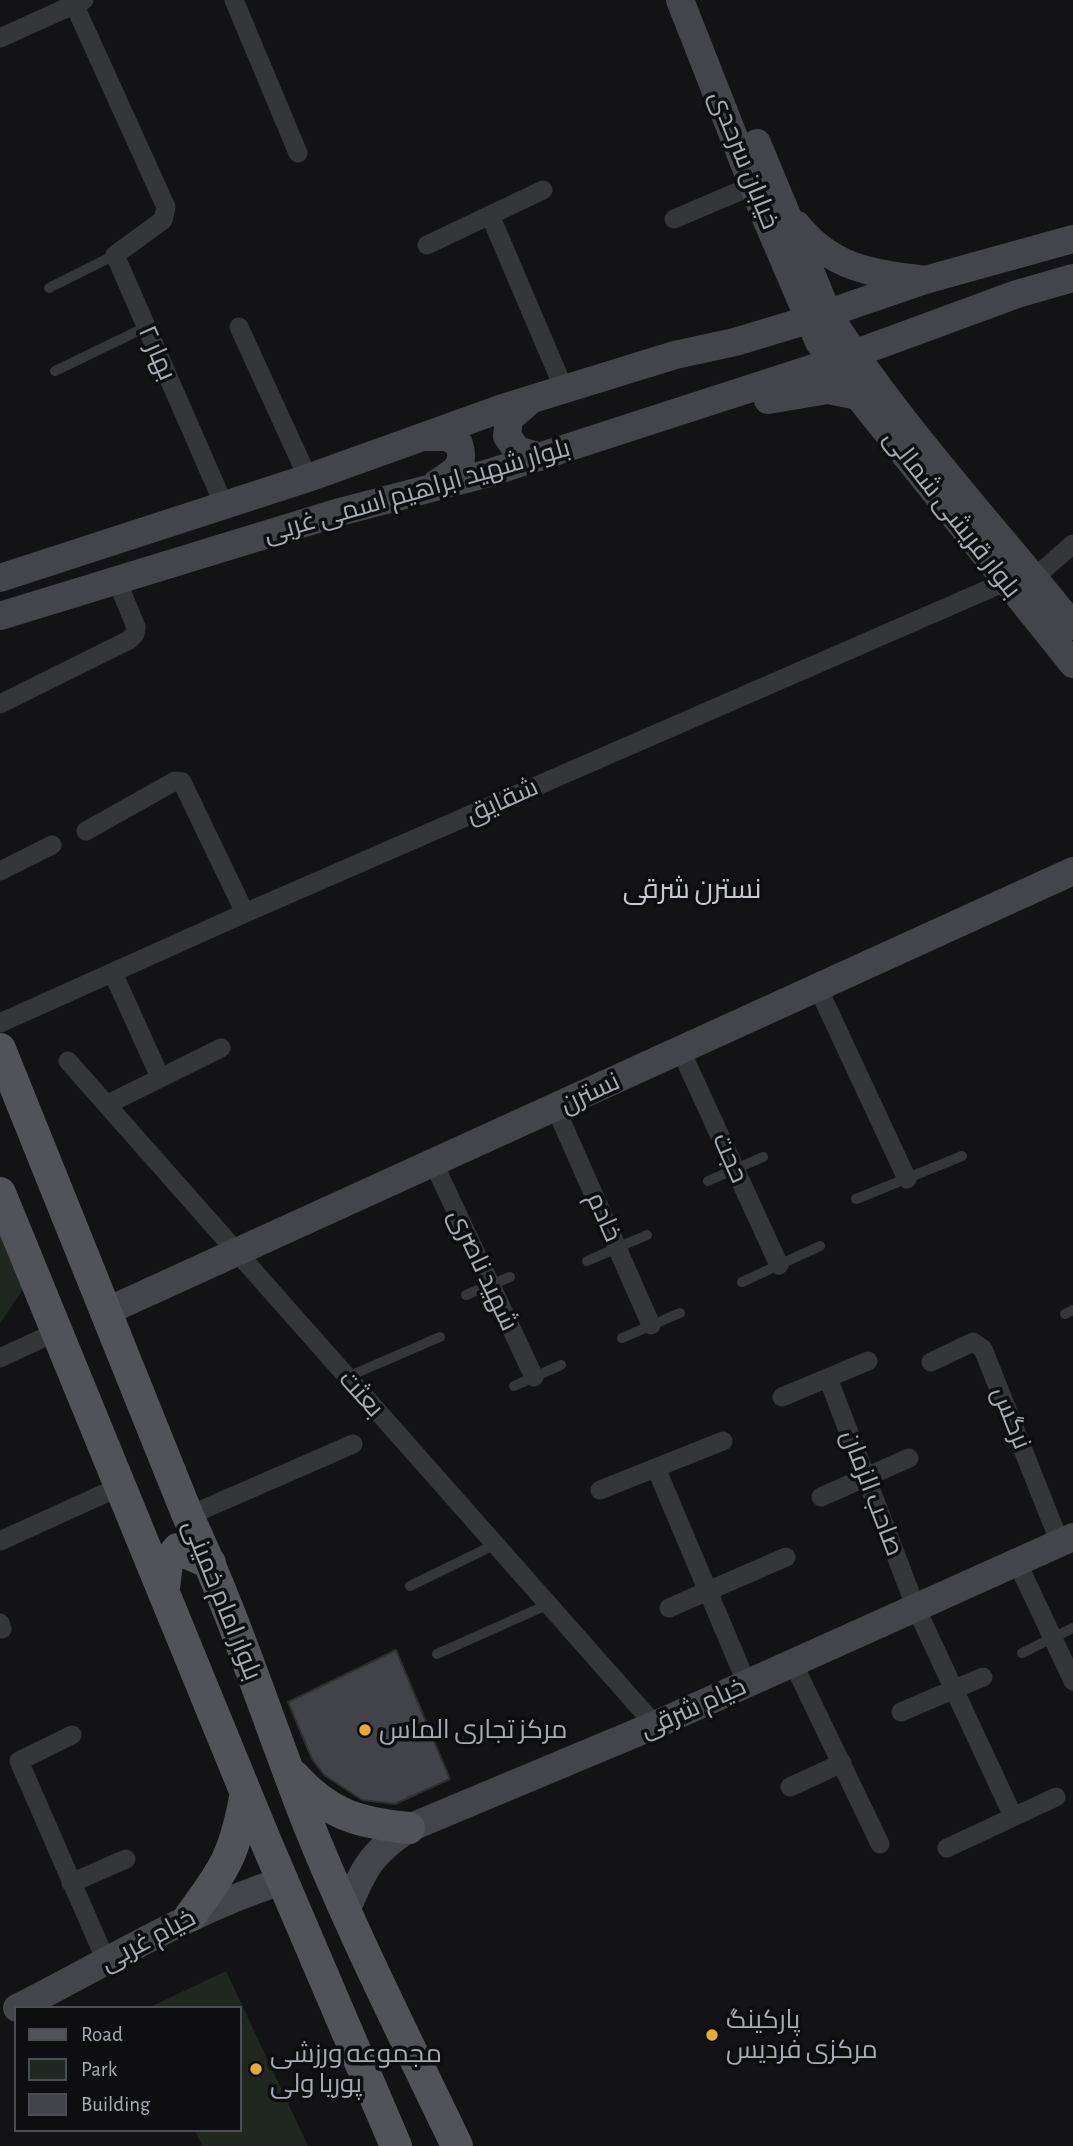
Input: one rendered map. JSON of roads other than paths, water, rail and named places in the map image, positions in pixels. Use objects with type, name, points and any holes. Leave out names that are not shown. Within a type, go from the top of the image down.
[{"type":"main road","name":"خیابان سرحدی","points":[[680,0],[754,184],[818,317]]},
{"type":"main road","name":"خیابان سرحدی","points":[[697,0],[786,211],[818,317]]},
{"type":"main road","points":[[786,211],[806,237],[834,260],[877,274],[925,280]]},
{"type":"main road","name":"بلوار شهید ابراهیم اسمی غربی","points":[[0,578],[308,478],[531,400],[675,355],[735,342],[818,317],[925,280],[1073,239]]},
{"type":"main road","name":"بلوار شهید ابراهیم اسمی غربی","points":[[0,616],[340,512],[540,457],[844,359],[1017,294],[1073,278]]},
{"type":"main road","points":[[818,317],[844,359]]},
{"type":"main road","name":"بلوار قریشی شمالی","points":[[844,359],[858,396],[1073,664]]},
{"type":"main road","name":"بلوار قریشی شمالی","points":[[844,359],[1073,625]]},
{"type":"main road","points":[[696,407],[726,410],[800,393],[828,390],[858,396]]},
{"type":"main road","points":[[531,400],[509,419],[507,436],[517,450],[540,457]]},
{"type":"main road","points":[[418,438],[447,437],[458,444],[463,458],[458,469],[432,486]]},
{"type":"main road","name":"نسترن","points":[[105,1312],[240,1253],[433,1162],[556,1109],[1073,871]]},
{"type":"main road","name":"بلوار امام خمینی","points":[[0,1049],[188,1516],[210,1563],[346,1911],[457,2146]]},
{"type":"main road","name":"بلوار امام خمینی","points":[[0,1193],[282,1881],[396,2146]]},
{"type":"main road","name":"خیام شرقی","points":[[346,1911],[362,1872],[380,1847],[409,1828],[655,1726],[1067,1540]]},
{"type":"main road","points":[[164,1588],[167,1563],[178,1549],[193,1553],[210,1563]]},
{"type":"main road","points":[[289,1770],[315,1796],[356,1821],[409,1828]]},
{"type":"main road","points":[[190,1916],[223,1871],[235,1848],[246,1793]]},
{"type":"main road","name":"خیام غربی","points":[[20,2006],[107,1963],[190,1916],[282,1881]]},
{"type":"street","points":[[234,0],[298,153]]},
{"type":"street","points":[[0,38],[79,2],[166,207],[163,220],[115,255]]},
{"type":"street","points":[[674,219],[754,184]]},
{"type":"street","points":[[427,245],[543,190]]},
{"type":"street","points":[[490,215],[565,391]]},
{"type":"street","name":"بهار ۲","points":[[115,255],[223,505]]},
{"type":"street","points":[[239,327],[308,478]]},
{"type":"street","points":[[1034,578],[1073,544]]},
{"type":"street","points":[[0,704],[129,640],[135,634],[136,627],[117,581]]},
{"type":"street","name":"شقایق","points":[[0,1023],[244,913],[1005,582]]},
{"type":"street","points":[[86,831],[176,781],[183,782],[244,913]]},
{"type":"street","points":[[0,870],[52,845]]},
{"type":"street","points":[[113,973],[160,1077]]},
{"type":"street","points":[[818,988],[907,1179]]},
{"type":"street","points":[[108,1104],[221,1048]]},
{"type":"street","name":"حجت","points":[[681,1051],[779,1265]]},
{"type":"street","name":"بعثت","points":[[68,1061],[655,1726]]},
{"type":"street","name":"خادم","points":[[556,1109],[651,1325]]},
{"type":"street","name":"شهید ناصری","points":[[433,1162],[534,1377]]},
{"type":"street","points":[[0,1358],[58,1331]]},
{"type":"street","name":"نرگس","points":[[931,1362],[973,1342],[983,1349],[1067,1540]]},
{"type":"street","points":[[782,1397],[868,1362]]},
{"type":"street","name":"صاحب الزمان","points":[[828,1378],[916,1608],[1013,1816]]},
{"type":"street","points":[[600,1490],[723,1441]]},
{"type":"street","points":[[188,1516],[353,1444]]},
{"type":"street","points":[[821,1497],[909,1458]]},
{"type":"street","points":[[656,1468],[747,1684]]},
{"type":"street","points":[[0,1541],[121,1486]]},
{"type":"street","points":[[668,1608],[786,1557]]},
{"type":"street","points":[[1017,1562],[1073,1681]]},
{"type":"street","points":[[793,1663],[880,1844]]},
{"type":"street","points":[[901,1712],[983,1677]]},
{"type":"street","points":[[72,1735],[19,1761],[107,1963]]},
{"type":"street","points":[[790,1787],[842,1763]]},
{"type":"street","points":[[947,1847],[1056,1797]]},
{"type":"street","points":[[71,1883],[126,1859]]},
{"type":"lane","points":[[49,288],[115,255]]},
{"type":"lane","points":[[55,372],[146,327]]},
{"type":"lane","points":[[856,1199],[962,1156]]},
{"type":"lane","points":[[708,1181],[764,1157]]},
{"type":"lane","points":[[587,1261],[647,1235]]},
{"type":"lane","points":[[742,1282],[820,1246]]},
{"type":"lane","points":[[466,1295],[510,1277]]},
{"type":"lane","points":[[622,1338],[680,1313]]},
{"type":"lane","points":[[346,1377],[440,1337]]},
{"type":"lane","points":[[514,1386],[561,1366]]},
{"type":"lane","points":[[410,1586],[496,1544]]},
{"type":"lane","points":[[437,1654],[550,1604]]},
{"type":"lane","points":[[1022,1653],[1073,1628]]},
{"type":"place","name":"مرکز تجاری الماس","points":[[365,1730]]},
{"type":"place","name":"پارکینگ مرکزی فردیس","points":[[712,2035]]},
{"type":"place","name":"مجموعه ورزشی پوریا ولی","points":[[256,2069]]},
{"type":"district","name":"نسترن شرقی","points":[[692,890]]}]
